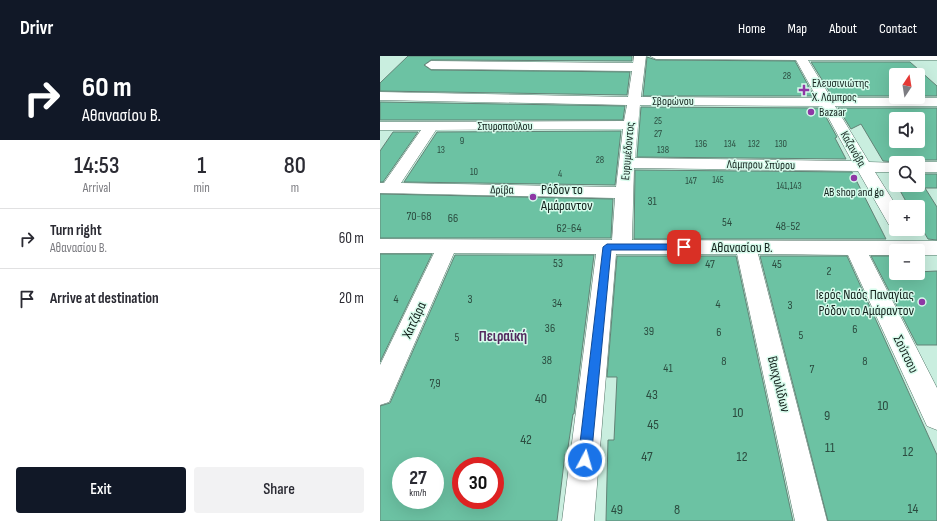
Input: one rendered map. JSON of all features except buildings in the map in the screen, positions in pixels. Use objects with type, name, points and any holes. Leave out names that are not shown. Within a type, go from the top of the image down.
[{"type":"street","points":[[656,56],[937,57]]},
{"type":"street","name":"Καζανόβα","points":[[800,56],[889,209]]},
{"type":"street","points":[[382,129],[398,111],[419,80],[435,60],[640,62]]},
{"type":"street","points":[[528,99],[546,61]]},
{"type":"street","name":"Ευρυμέδοντος","points":[[578,521],[615,247],[625,193],[626,163],[630,125],[640,62]]},
{"type":"street","name":"Σβορώνου","points":[[380,96],[633,101],[937,102]]},
{"type":"street","name":"Σπυροπούλου","points":[[382,129],[431,126],[630,125]]},
{"type":"street","points":[[384,188],[431,126]]},
{"type":"street","name":"Λάμπρου Σπύρου","points":[[626,163],[889,167]]},
{"type":"street","points":[[925,167],[937,167]]},
{"type":"street","name":"Δρίβα","points":[[384,188],[625,193]]},
{"type":"street","name":"Αθανασίου Β.","points":[[380,246],[889,248]]},
{"type":"street","name":"Χατζάρα","points":[[380,393],[447,247]]},
{"type":"street","name":"Βακχυλίδων","points":[[746,247],[811,521]]},
{"type":"street","name":"Σούτσου","points":[[855,248],[937,417]]},
{"type":"street","name":"Αθανασίου Β.","points":[[925,248],[937,248]]},
{"type":"place","name":"Ελευσινιώτης Χ. Λάμπρος","points":[[804,90]]},
{"type":"place","name":"Bazaar","points":[[811,112]]},
{"type":"place","name":"AB shop and go","points":[[854,178]]},
{"type":"place","name":"Ρόδον το Αμάραντον","points":[[533,197]]},
{"type":"place","name":"Ιερός Ναός Παναγίας Ρόδον το Αμάραντον","points":[[922,302]]},
{"type":"district","name":"Πειραϊκή","points":[[503,336]]},
{"type":"route","points":[[585,460],[607,247],[684,247]]}]
